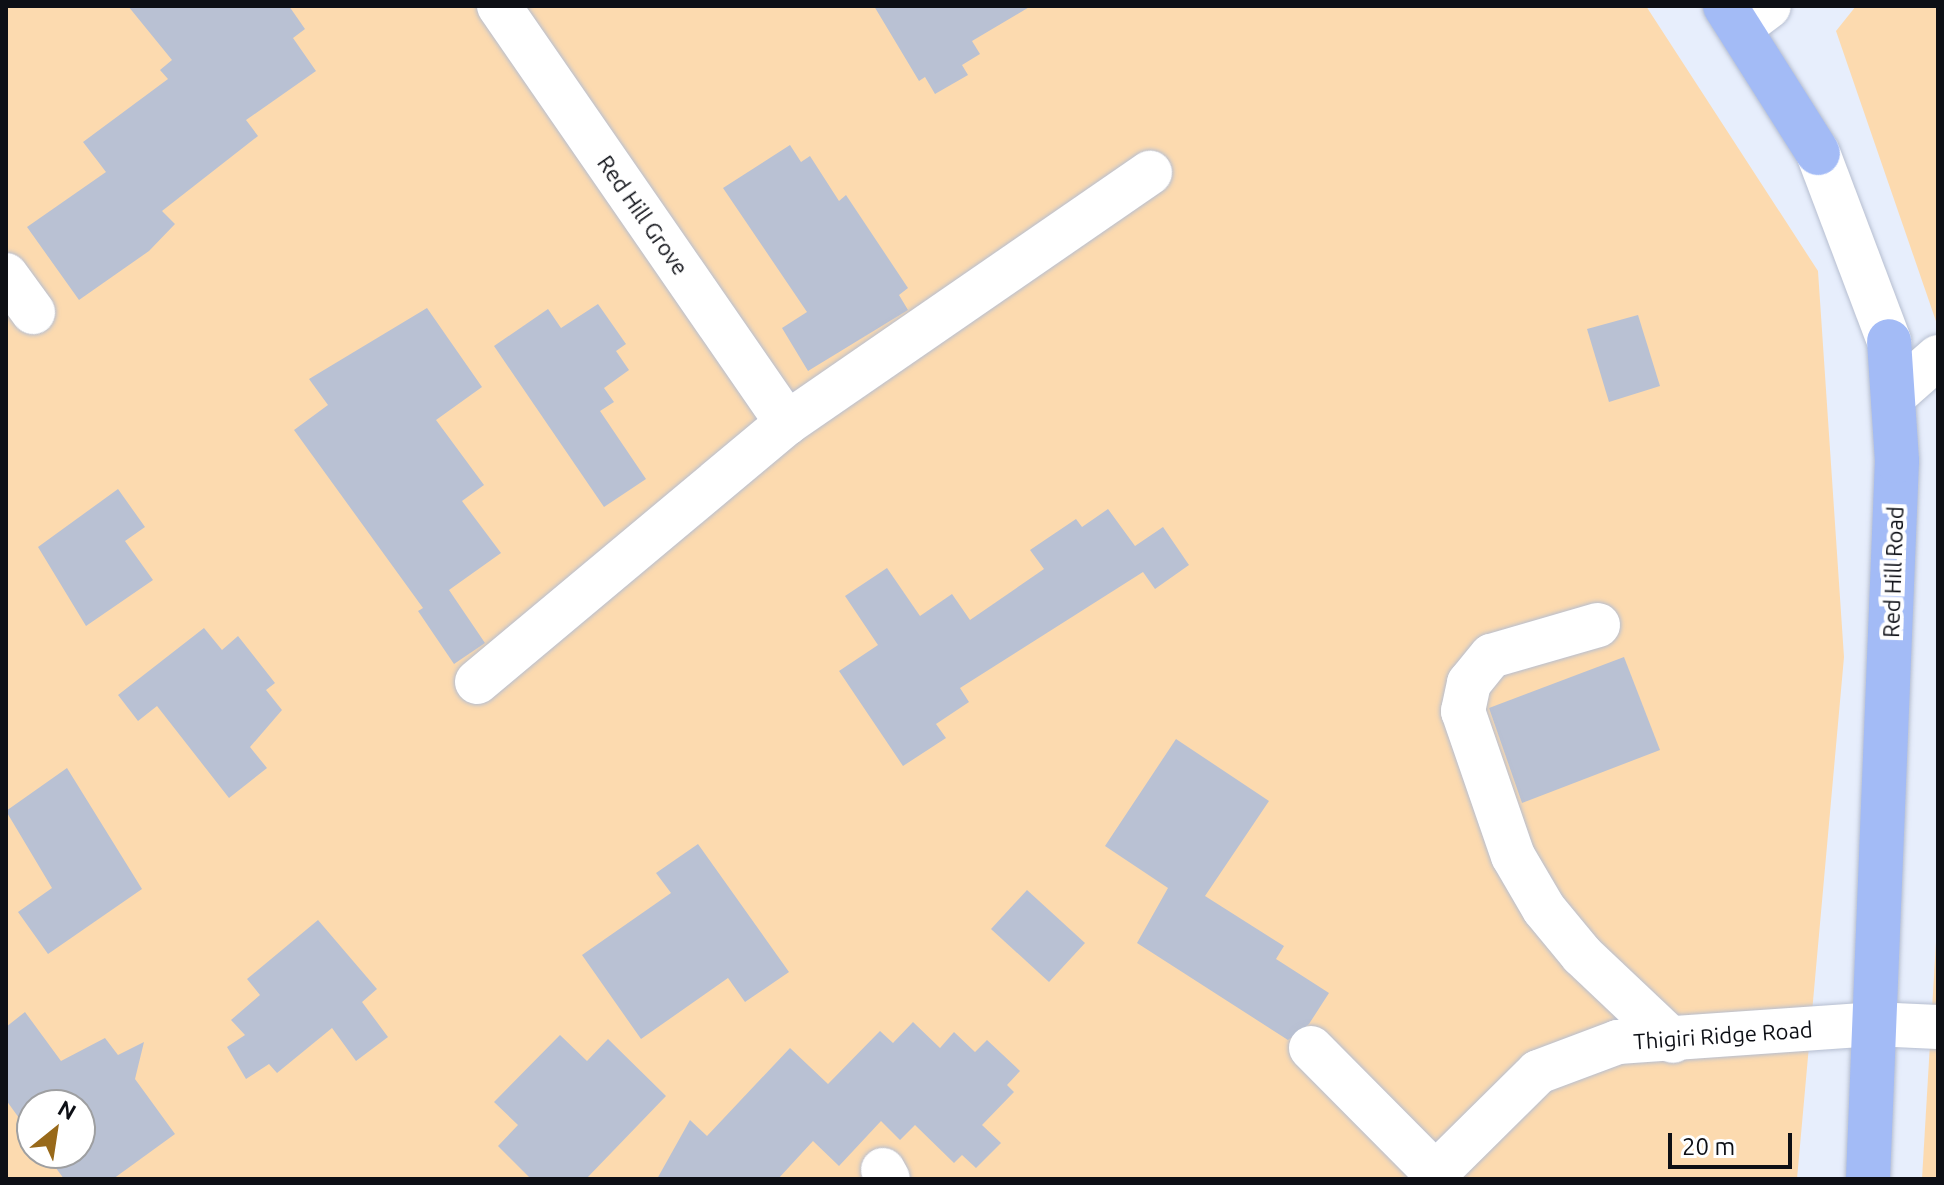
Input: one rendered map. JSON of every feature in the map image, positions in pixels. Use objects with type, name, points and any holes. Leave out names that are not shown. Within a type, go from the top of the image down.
[{"type":"main road","name":"Red Hill Road","points":[[1745,13],[1818,153]]},
{"type":"main road","name":"Red Hill Road","points":[[1868,1179],[1896,394],[1889,341]]},
{"type":"street","name":"Red Hill Grove","points":[[499,6],[787,423]]},
{"type":"street","name":"Red Hill Road","points":[[1818,153],[1889,341]]},
{"type":"street","points":[[477,682],[787,423],[1150,173]]},
{"type":"street","points":[[6,275],[33,312]]},
{"type":"street","points":[[1896,394],[1938,357]]},
{"type":"street","points":[[1598,625],[1491,656],[1469,683],[1463,711],[1513,856],[1544,909],[1582,955],[1673,1041]]},
{"type":"street","name":"Thigiri Ridge Road","points":[[1432,1176],[1538,1072],[1618,1042],[1673,1041],[1873,1024],[1938,1027]]},
{"type":"street","points":[[1311,1048],[1432,1176]]},
{"type":"shaded area","points":[[6,6],[1646,6],[1818,271],[1844,657],[1797,1179],[6,1179]]},
{"type":"shaded area","points":[[1856,6],[1938,6],[1938,327],[1836,31]]},
{"type":"shaded area","points":[[1938,908],[1938,1179],[1922,1179]]},
{"type":"building","points":[[128,6],[289,6],[305,29],[293,38],[316,71],[246,120],[258,136],[162,211],[175,224],[149,251],[79,300],[27,227],[106,172],[83,142],[168,79],[160,70],[172,60]]},
{"type":"building","points":[[874,6],[1031,6],[972,41],[980,54],[962,65],[968,75],[935,94],[925,77],[919,81]]},
{"type":"building","points":[[790,145],[801,162],[810,156],[839,201],[846,195],[908,288],[899,295],[908,310],[808,371],[782,328],[807,312],[723,188]]},
{"type":"building","points":[[598,304],[626,344],[616,351],[629,370],[604,388],[614,402],[600,411],[646,479],[604,507],[494,346],[548,309],[561,328]]},
{"type":"building","points":[[427,308],[482,387],[436,420],[484,485],[462,501],[501,553],[449,590],[485,643],[454,664],[418,611],[423,608],[294,430],[328,405],[309,379]]},
{"type":"building","points":[[1638,315],[1660,386],[1609,402],[1587,329]]},
{"type":"building","points":[[118,489],[145,527],[125,541],[153,580],[86,626],[38,547]]},
{"type":"building","points":[[1108,509],[1135,546],[1163,527],[1189,565],[1155,589],[1143,572],[960,688],[969,702],[936,724],[946,738],[903,766],[839,671],[878,645],[845,596],[887,568],[920,616],[952,594],[970,620],[1044,569],[1030,550],[1076,519],[1082,527]]},
{"type":"building","points":[[204,628],[222,650],[238,636],[275,683],[266,690],[282,710],[250,747],[267,768],[229,798],[157,706],[138,721],[118,695]]},
{"type":"building","points":[[1624,657],[1660,750],[1522,803],[1489,708]]},
{"type":"building","points":[[1176,739],[1269,801],[1205,896],[1284,946],[1276,959],[1329,993],[1309,1024],[1288,1040],[1137,943],[1168,888],[1105,846]]},
{"type":"building","points":[[67,768],[142,889],[48,954],[18,912],[52,888],[6,811]]},
{"type":"building","points":[[698,844],[789,972],[745,1002],[728,978],[641,1039],[582,955],[671,893],[656,873]]},
{"type":"building","points":[[1027,890],[1085,943],[1049,982],[991,929]]},
{"type":"building","points":[[318,920],[377,989],[362,1002],[388,1037],[356,1061],[332,1028],[277,1073],[269,1064],[246,1079],[227,1047],[245,1035],[231,1020],[260,995],[247,979]]},
{"type":"building","points":[[25,1012],[61,1061],[105,1038],[118,1055],[144,1042],[135,1079],[175,1134],[113,1179],[64,1179],[57,1169],[96,1169],[96,1089],[16,1089],[16,1114],[6,1100],[6,1027]]},
{"type":"building","points":[[913,1022],[940,1048],[954,1032],[975,1052],[987,1040],[1020,1071],[1007,1085],[1014,1092],[982,1125],[1001,1143],[976,1168],[962,1155],[954,1163],[915,1125],[900,1140],[881,1121],[839,1166],[813,1141],[778,1179],[657,1179],[690,1120],[707,1136],[790,1048],[828,1084],[880,1031],[893,1043]]},
{"type":"building","points":[[560,1035],[587,1061],[608,1039],[666,1096],[586,1179],[531,1179],[498,1146],[518,1125],[494,1102]]}]
